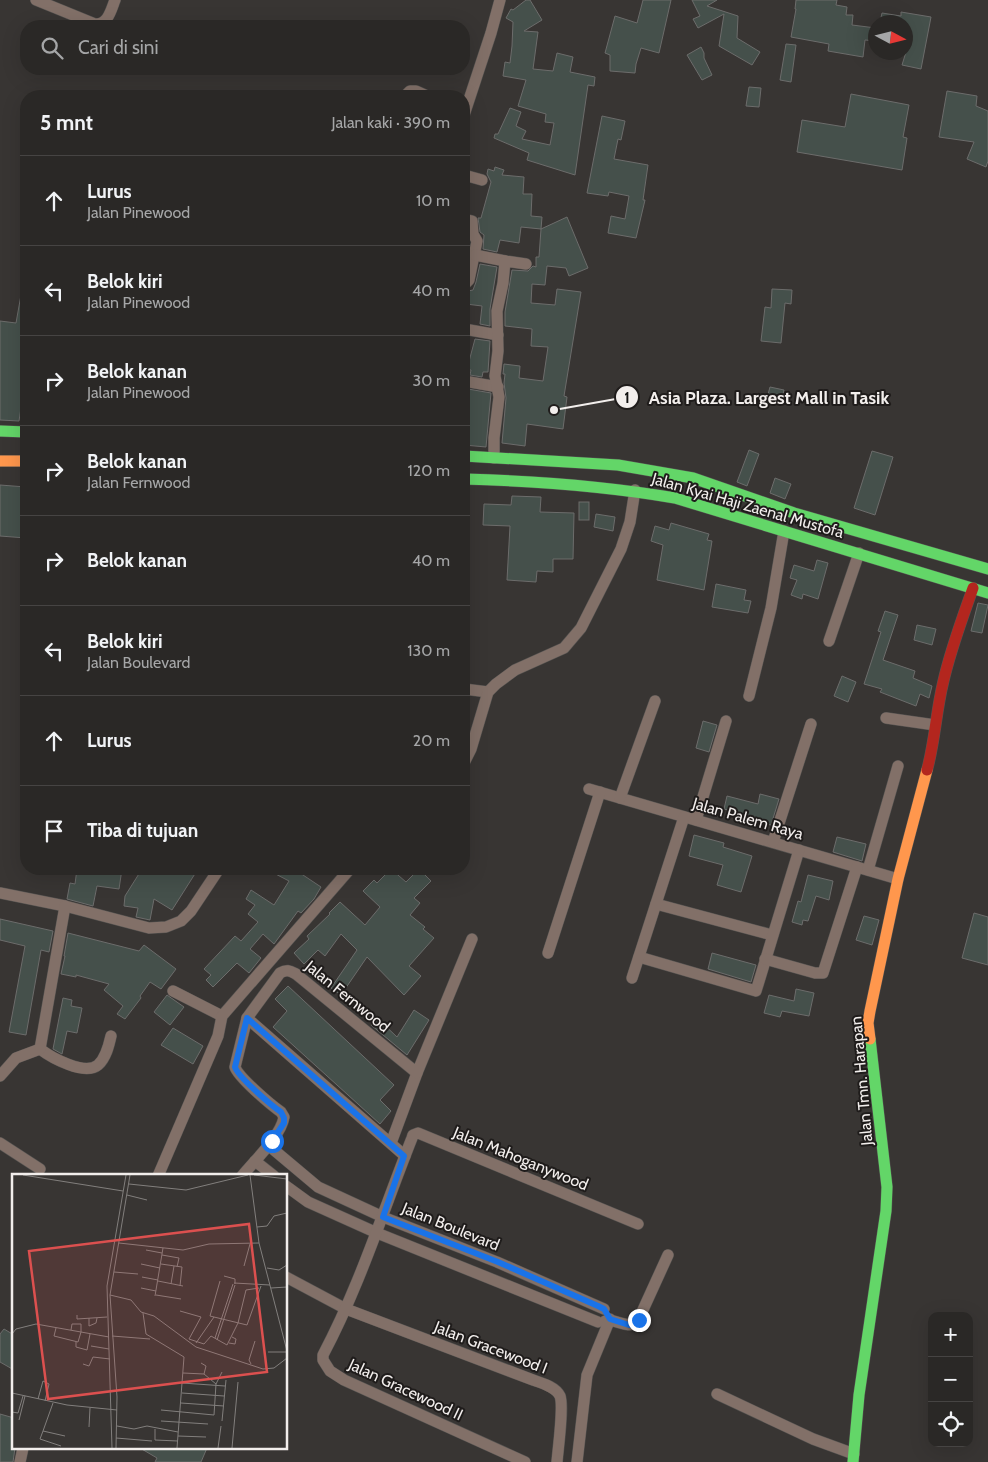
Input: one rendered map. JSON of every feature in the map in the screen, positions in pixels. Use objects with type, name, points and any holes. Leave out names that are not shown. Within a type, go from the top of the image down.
[{"type":"main road","points":[[0,431],[20,432]]},
{"type":"main road","name":"Jalan Kyai Haji Zaenal Mustofa","points":[[470,456],[618,465],[692,478],[794,513],[988,569]]},
{"type":"main road","points":[[509,480],[516,458]]},
{"type":"main road","points":[[0,461],[20,461]]},
{"type":"main road","name":"Jalan Kyai Haji Zaenal Mustofa","points":[[470,479],[509,480],[635,490],[675,498],[988,593]]},
{"type":"main road","points":[[706,508],[717,487]]},
{"type":"main road","points":[[952,582],[959,561]]},
{"type":"main road","name":"Jalan Tmn. Harapan","points":[[854,1458],[859,1395],[886,1211],[887,1187],[868,1023],[898,879],[931,756],[946,668],[973,588]]},
{"type":"street","points":[[36,0],[90,20]]},
{"type":"street","points":[[106,20],[115,0]]},
{"type":"street","points":[[470,97],[500,0]]},
{"type":"street","points":[[470,177],[482,180]]},
{"type":"street","points":[[470,220],[472,221],[473,234],[477,241],[470,276]]},
{"type":"street","points":[[475,255],[526,264]]},
{"type":"street","points":[[494,458],[494,438],[499,397],[495,376],[498,335],[496,312],[503,283],[505,260]]},
{"type":"street","points":[[470,330],[498,335]]},
{"type":"street","points":[[470,382],[498,387]]},
{"type":"street","points":[[470,751],[488,692],[515,670],[564,648],[581,628],[622,549],[631,516],[635,490]]},
{"type":"street","points":[[749,696],[771,608],[784,531]]},
{"type":"street","points":[[829,641],[859,553]]},
{"type":"street","points":[[470,690],[488,692]]},
{"type":"street","points":[[620,798],[655,701]]},
{"type":"street","points":[[886,718],[935,724]]},
{"type":"street","points":[[696,820],[726,721]]},
{"type":"street","points":[[773,842],[811,724]]},
{"type":"street","points":[[765,958],[815,973],[823,973],[863,868],[898,766]]},
{"type":"street","name":"Jalan Palem Raya","points":[[548,953],[595,791],[898,879]]},
{"type":"street","points":[[632,978],[684,817]]},
{"type":"street","points":[[639,957],[756,991],[799,850]]},
{"type":"street","points":[[0,893],[65,906],[149,928],[166,926],[181,921],[191,911],[214,875]]},
{"type":"street","points":[[159,1174],[218,1036],[222,1016],[345,875]]},
{"type":"street","points":[[656,904],[772,934]]},
{"type":"street","points":[[40,1049],[65,906]]},
{"type":"street","points":[[390,1144],[472,939]]},
{"type":"street","name":"Jalan Fernwood","points":[[247,1018],[280,973],[284,970],[289,970],[317,990],[417,1073]]},
{"type":"street","points":[[173,991],[222,1016]]},
{"type":"street","points":[[247,1018],[404,1156]]},
{"type":"street","points":[[244,1174],[284,1123],[281,1112],[236,1071],[236,1061],[247,1018]]},
{"type":"street","points":[[40,1049],[47,1055],[72,1066],[94,1068],[100,1064],[106,1053],[111,1036]]},
{"type":"street","points":[[0,1076],[16,1058],[40,1049]]},
{"type":"street","name":"Jalan Mahoganywood","points":[[404,1156],[413,1135],[418,1133],[638,1224]]},
{"type":"street","points":[[0,1143],[40,1169]]},
{"type":"street","name":"Jalan Boulevard","points":[[268,1145],[318,1187],[383,1217],[498,1262],[604,1309]]},
{"type":"street","name":"Jalan Gracewood II","points":[[404,1156],[377,1233],[346,1309],[323,1355],[325,1365],[330,1371],[344,1380],[525,1462]]},
{"type":"street","points":[[254,1161],[271,1174]]},
{"type":"street","points":[[288,1187],[308,1202],[377,1233],[598,1322],[610,1319],[629,1325],[637,1323],[668,1255]]},
{"type":"street","name":"Jalan Gracewood I","points":[[288,1278],[346,1309],[555,1390],[560,1396],[557,1462]]},
{"type":"street","points":[[598,1322],[604,1309]]},
{"type":"street","points":[[604,1309],[610,1319]]},
{"type":"street","points":[[577,1462],[586,1374],[610,1319]]},
{"type":"street","points":[[717,1394],[854,1458]]},
{"type":"building","points":[[526,0],[530,0],[542,20],[524,31],[538,32],[533,69],[553,71],[557,53],[573,57],[570,72],[595,77],[594,86],[588,85],[575,175],[527,160],[529,153],[494,138],[495,134],[498,134],[510,108],[521,112],[516,126],[526,131],[522,139],[550,145],[554,123],[545,122],[546,114],[518,106],[526,80],[503,76],[505,62],[510,63],[512,46],[513,22],[506,18],[511,9],[513,10]]},
{"type":"building","points":[[643,0],[671,0],[659,53],[641,48],[635,73],[610,71],[610,55],[605,53],[615,16],[637,23]]},
{"type":"building","points":[[692,0],[717,0],[707,6],[738,16],[737,38],[760,52],[752,65],[719,46],[724,14],[698,28],[693,19],[700,16]]},
{"type":"building","points":[[796,0],[837,0],[836,5],[847,7],[846,15],[853,15],[852,25],[868,27],[868,40],[865,40],[863,57],[828,51],[829,44],[791,37]]},
{"type":"building","points":[[901,12],[931,17],[921,69],[902,65],[904,60],[913,60],[913,15],[901,15]]},
{"type":"building","points":[[786,44],[796,45],[791,82],[780,80]]},
{"type":"building","points":[[701,47],[712,75],[702,80],[687,55]]},
{"type":"building","points":[[749,87],[761,88],[759,107],[746,106]]},
{"type":"building","points":[[947,91],[977,96],[976,106],[988,111],[988,161],[986,167],[967,159],[974,142],[939,137]]},
{"type":"building","points":[[851,94],[909,105],[903,137],[907,138],[902,170],[797,152],[802,120],[845,127]]},
{"type":"building","points":[[602,116],[625,121],[621,140],[618,139],[614,159],[648,165],[643,200],[645,200],[636,238],[608,233],[611,216],[625,219],[629,196],[609,192],[608,196],[587,193]]},
{"type":"building","points":[[495,167],[504,170],[502,175],[524,177],[523,194],[532,194],[531,216],[542,217],[541,229],[521,227],[519,243],[500,240],[497,252],[483,249],[484,235],[480,232],[478,218],[481,218],[491,182],[487,174],[488,169],[494,171]]},
{"type":"building","points":[[567,217],[588,268],[569,276],[566,268],[547,266],[545,285],[532,284],[531,303],[555,305],[557,289],[581,292],[564,396],[567,397],[563,429],[527,424],[525,446],[502,443],[506,398],[505,374],[503,374],[504,364],[520,366],[519,378],[543,381],[548,347],[531,346],[532,329],[505,326],[505,312],[512,270],[528,271],[533,266],[536,267],[536,257],[539,257],[541,229]]},
{"type":"building","points":[[480,264],[497,267],[490,309],[490,326],[480,324],[482,306],[470,304],[470,291],[473,290]]},
{"type":"building","points":[[772,289],[792,290],[791,304],[785,303],[781,343],[761,341],[765,307],[771,308]]},
{"type":"building","points":[[20,301],[19,421],[0,420],[0,321],[16,323]]},
{"type":"building","points":[[475,339],[490,341],[488,372],[483,372],[482,377],[470,375],[470,358]]},
{"type":"building","points":[[770,387],[784,390],[781,402],[767,398]]},
{"type":"building","points":[[470,389],[491,393],[486,447],[470,446]]},
{"type":"building","points":[[749,450],[759,454],[747,486],[737,482]]},
{"type":"building","points":[[872,451],[893,457],[875,515],[854,508]]},
{"type":"building","points":[[775,478],[791,484],[785,499],[770,493]]},
{"type":"building","points":[[0,485],[20,487],[20,538],[0,536]]},
{"type":"building","points":[[512,496],[541,497],[540,512],[574,513],[573,559],[553,559],[553,572],[537,571],[536,582],[507,580],[510,526],[483,525],[484,504],[511,505]]},
{"type":"building","points":[[579,502],[589,502],[589,520],[579,520]]},
{"type":"building","points":[[596,514],[615,517],[613,531],[594,527]]},
{"type":"building","points":[[671,523],[709,534],[707,540],[712,541],[704,590],[657,580],[663,545],[651,541],[655,526],[669,530]]},
{"type":"building","points":[[817,560],[828,563],[818,599],[803,594],[802,599],[791,595],[797,580],[790,578],[794,565],[814,571]]},
{"type":"building","points":[[716,584],[746,590],[744,600],[751,601],[748,613],[712,607]]},
{"type":"building","points":[[978,603],[988,605],[982,633],[971,631]]},
{"type":"building","points":[[885,611],[898,615],[883,660],[915,671],[913,678],[932,686],[929,698],[920,694],[916,706],[880,692],[882,689],[864,684],[881,632],[878,631]]},
{"type":"building","points":[[917,625],[936,629],[932,645],[914,640]]},
{"type":"building","points":[[842,676],[856,682],[848,702],[834,696]]},
{"type":"building","points":[[703,721],[717,725],[709,752],[696,748]]},
{"type":"building","points":[[760,794],[779,799],[771,825],[754,822],[755,817],[724,809],[727,796],[758,804]]},
{"type":"building","points":[[694,835],[724,843],[723,847],[752,856],[741,892],[717,885],[723,865],[689,856]]},
{"type":"building","points":[[837,837],[866,844],[862,861],[833,852]]},
{"type":"building","points":[[76,875],[121,875],[119,889],[97,886],[93,906],[67,899],[70,883],[75,884]]},
{"type":"building","points":[[138,875],[194,875],[172,910],[154,899],[150,920],[136,917],[138,908],[124,906],[125,896]]},
{"type":"building","points":[[278,875],[303,875],[321,887],[314,899],[301,913],[298,911],[274,944],[263,934],[250,949],[261,958],[249,973],[237,963],[213,987],[206,980],[211,975],[204,969],[235,936],[241,941],[258,922],[248,914],[255,905],[246,899],[251,890],[274,905],[289,881]]},
{"type":"building","points":[[385,875],[398,875],[406,882],[413,875],[425,875],[431,881],[414,898],[420,903],[410,915],[425,927],[423,929],[434,938],[409,966],[421,976],[404,995],[367,957],[341,995],[331,988],[357,950],[341,934],[325,956],[318,950],[304,964],[294,953],[309,939],[307,936],[340,902],[365,925],[380,907],[363,891],[374,880],[377,883]]},
{"type":"building","points":[[808,875],[833,881],[829,900],[816,896],[808,921],[803,920],[802,925],[792,922],[798,901],[801,902]]},
{"type":"building","points":[[974,913],[988,917],[988,965],[962,958]]},
{"type":"building","points":[[864,916],[879,920],[872,945],[856,940]]},
{"type":"building","points":[[0,919],[53,931],[49,952],[41,950],[26,1035],[9,1032],[25,946],[0,940]]},
{"type":"building","points":[[68,933],[139,951],[144,945],[176,969],[161,989],[150,982],[140,996],[141,998],[125,1019],[117,1014],[123,1006],[104,990],[109,984],[76,975],[76,977],[61,974]]},
{"type":"building","points":[[712,953],[756,965],[751,982],[708,969]]},
{"type":"building","points":[[288,986],[394,1085],[380,1100],[391,1111],[380,1124],[273,1027],[287,1011],[275,999]]},
{"type":"building","points":[[796,989],[814,993],[809,1016],[782,1011],[780,1017],[764,1013],[769,995],[794,1001]]},
{"type":"building","points":[[167,995],[184,1007],[170,1025],[154,1012]]},
{"type":"building","points":[[63,998],[72,1000],[71,1006],[82,1008],[77,1033],[67,1031],[62,1054],[53,1049]]},
{"type":"building","points":[[414,1010],[429,1020],[407,1055],[371,1025],[377,1018],[397,1037]]},
{"type":"building","points":[[173,1028],[203,1046],[193,1064],[161,1045]]},
{"type":"building","points":[[4,1329],[12,1334],[12,1369],[0,1362],[0,1334]]},
{"type":"building","points":[[0,1414],[12,1417],[12,1450],[15,1450],[13,1462],[0,1462]]},
{"type":"building","points":[[143,1450],[206,1450],[201,1462],[155,1462],[157,1458]]},
{"type":"traffic: fast","points":[[0,431],[20,432]]},
{"type":"traffic: fast","points":[[470,456],[618,465],[693,478],[794,513],[988,569]]},
{"type":"traffic: fast","points":[[470,479],[570,485],[675,498],[988,593]]},
{"type":"traffic: fast","points":[[853,1462],[859,1395],[886,1211],[887,1187],[870,1039]]},
{"type":"traffic: slow","points":[[0,461],[20,461]]},
{"type":"traffic: slow","points":[[870,1039],[868,1023],[870,1011],[898,879],[927,770]]},
{"type":"traffic: jam","points":[[927,770],[946,671],[956,635],[973,588]]},
{"type":"place","name":"Asia Plaza. Largest Mall in Tasik","points":[[554,410]]},
{"type":"route","points":[[272,1141],[284,1123],[284,1118],[281,1112],[242,1078],[235,1067],[247,1018],[404,1156],[383,1217],[498,1262],[598,1306],[604,1309],[610,1319],[629,1325],[635,1324],[639,1320]]}]
